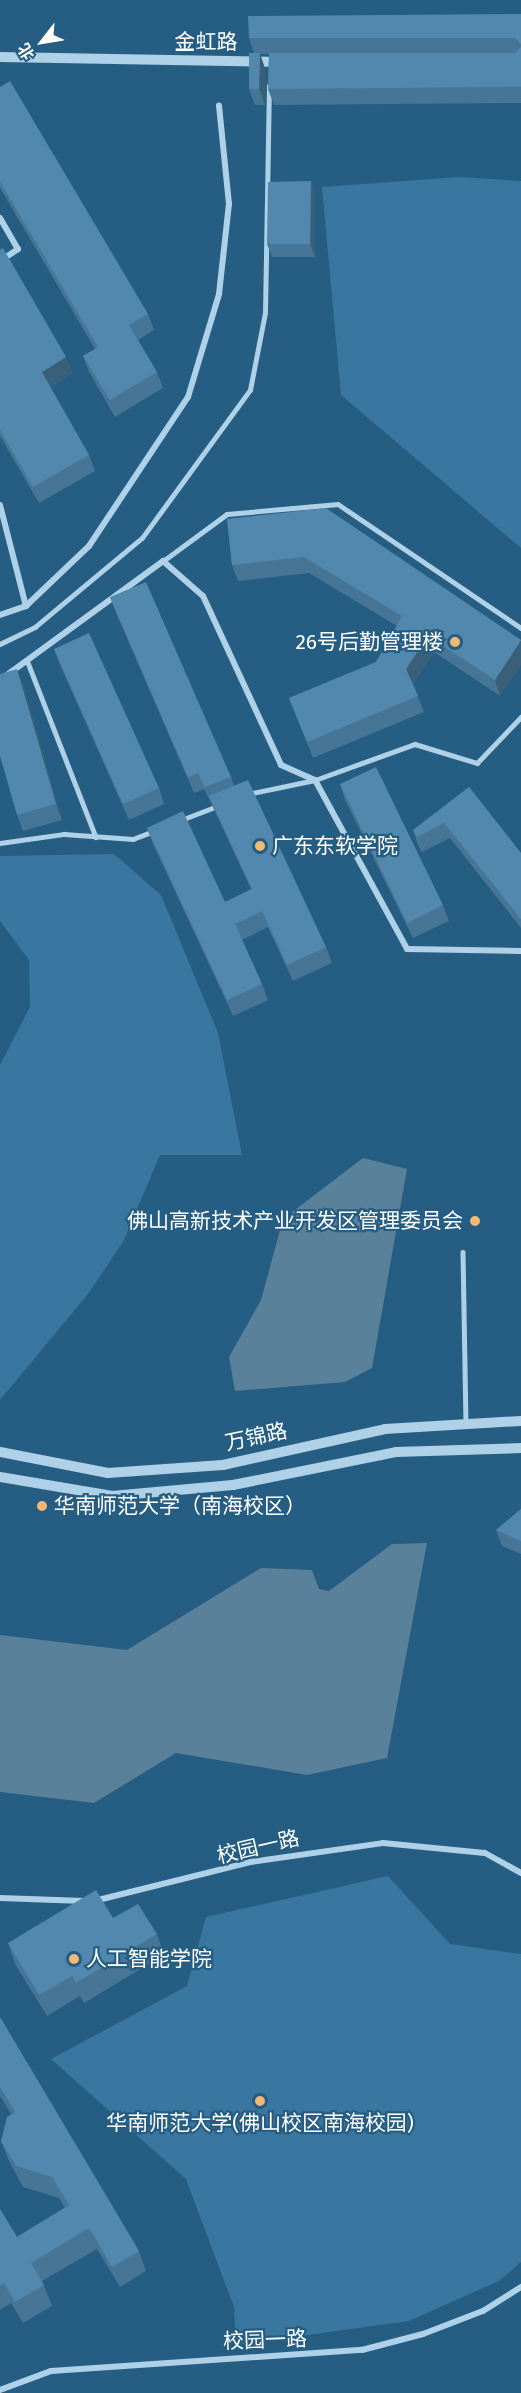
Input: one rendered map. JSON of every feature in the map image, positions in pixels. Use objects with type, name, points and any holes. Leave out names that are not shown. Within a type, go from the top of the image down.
[{"type":"street","name":"金虹路","points":[[0,57],[294,62]]},
{"type":"street","points":[[0,615],[26,606],[89,546],[188,397],[219,294],[229,204],[219,106]]},
{"type":"street","points":[[0,218],[18,249],[0,261]]},
{"type":"street","points":[[0,505],[26,606]]},
{"type":"street","points":[[0,680],[163,561],[203,596],[281,765],[315,780],[407,949],[521,951]]},
{"type":"street","name":"万锦路","points":[[0,1452],[108,1473],[223,1465],[385,1429],[521,1421]]},
{"type":"street","name":"万锦路","points":[[0,1477],[112,1496],[233,1485],[396,1452],[521,1448]]},
{"type":"street","name":"校园一路","points":[[0,1898],[105,1901],[250,1862],[382,1843],[485,1853],[521,1873]]},
{"type":"street","name":"校园一路","points":[[0,2390],[51,2370],[362,2350],[423,2334],[483,2311],[521,2288]]},
{"type":"lane","points":[[0,644],[35,627],[142,538],[250,390],[265,313],[270,62]]},
{"type":"lane","points":[[163,561],[227,514],[338,504],[521,627]]},
{"type":"lane","points":[[27,660],[96,837]]},
{"type":"lane","points":[[236,798],[315,780],[415,744],[477,763],[521,717]]},
{"type":"lane","points":[[174,823],[226,802]]},
{"type":"lane","points":[[0,843],[64,834],[133,839],[164,827]]},
{"type":"lane","points":[[464,1252],[466,1424]]},
{"type":"shaded area","points":[[459,177],[521,181],[521,548],[341,395],[322,187]]},
{"type":"shaded area","points":[[114,854],[161,895],[218,1033],[242,1155],[160,1155],[123,1242],[88,1294],[0,1400],[0,1065],[30,1007],[29,960],[0,921],[0,856]]},
{"type":"shaded area","points":[[363,1158],[407,1169],[372,1368],[345,1382],[235,1391],[229,1357],[261,1300],[283,1219]]},
{"type":"shaded area","points":[[427,1543],[387,1758],[307,1775],[176,1753],[94,1803],[0,1792],[0,1635],[127,1650],[261,1568],[312,1570],[319,1589],[329,1591],[392,1544]]},
{"type":"shaded area","points":[[388,1876],[450,1944],[521,1954],[521,2262],[499,2281],[409,2321],[236,2345],[234,2307],[186,2179],[51,2059],[187,1986],[206,1917]]},
{"type":"building","points":[[521,14],[521,44],[515,38],[249,38],[248,16]]},
{"type":"building","points":[[521,47],[521,87],[268,89],[269,53],[515,53]]},
{"type":"building","points":[[249,53],[260,53],[259,89],[249,89]]},
{"type":"building","points":[[10,81],[148,314],[129,325],[157,372],[110,400],[83,356],[98,347],[0,182],[0,87]]},
{"type":"building","points":[[311,181],[310,244],[267,244],[268,182]]},
{"type":"building","points":[[3,248],[66,357],[42,372],[89,455],[33,487],[0,430],[0,250]]},
{"type":"building","name":"26号后勤管理楼","points":[[326,508],[521,640],[495,680],[428,636],[406,669],[418,696],[307,742],[289,698],[376,662],[402,616],[304,557],[232,565],[227,519]]},
{"type":"building","points":[[146,582],[231,777],[205,787],[198,773],[188,777],[110,597]]},
{"type":"building","points":[[89,633],[159,788],[123,804],[54,649]]},
{"type":"building","points":[[17,669],[56,804],[17,815],[0,756],[0,674]]},
{"type":"building","points":[[376,767],[443,905],[407,923],[340,784]]},
{"type":"building","points":[[248,780],[326,947],[287,965],[262,911],[235,924],[262,984],[227,1000],[147,828],[183,811],[225,902],[252,889],[209,796]]},
{"type":"building","points":[[469,787],[521,853],[521,919],[444,823],[417,837],[413,830]]},
{"type":"building","points":[[521,1509],[521,1541],[496,1530]]},
{"type":"building","points":[[96,1890],[113,1918],[138,1904],[157,1934],[76,1983],[72,1976],[39,1995],[8,1943]]},
{"type":"building","points":[[0,2017],[139,2251],[112,2267],[89,2228],[31,2263],[44,2285],[15,2302],[4,2283],[0,2285],[0,2209],[17,2237],[69,2205],[52,2177],[16,2166],[1,2141],[7,2117],[15,2112],[0,2087]]},
{"type":"place","name":"26号后勤管理楼","points":[[455,642]]},
{"type":"place","name":"广东东软学院","points":[[260,846]]},
{"type":"place","name":"佛山高新技术产业开发区管理委员会","points":[[475,1221]]},
{"type":"place","name":"华南师范大学（南海校区）","points":[[42,1506]]},
{"type":"place","name":"人工智能学院","points":[[74,1959]]},
{"type":"place","name":"华南师范大学(佛山校区南海校园)","points":[[260,2101]]}]
